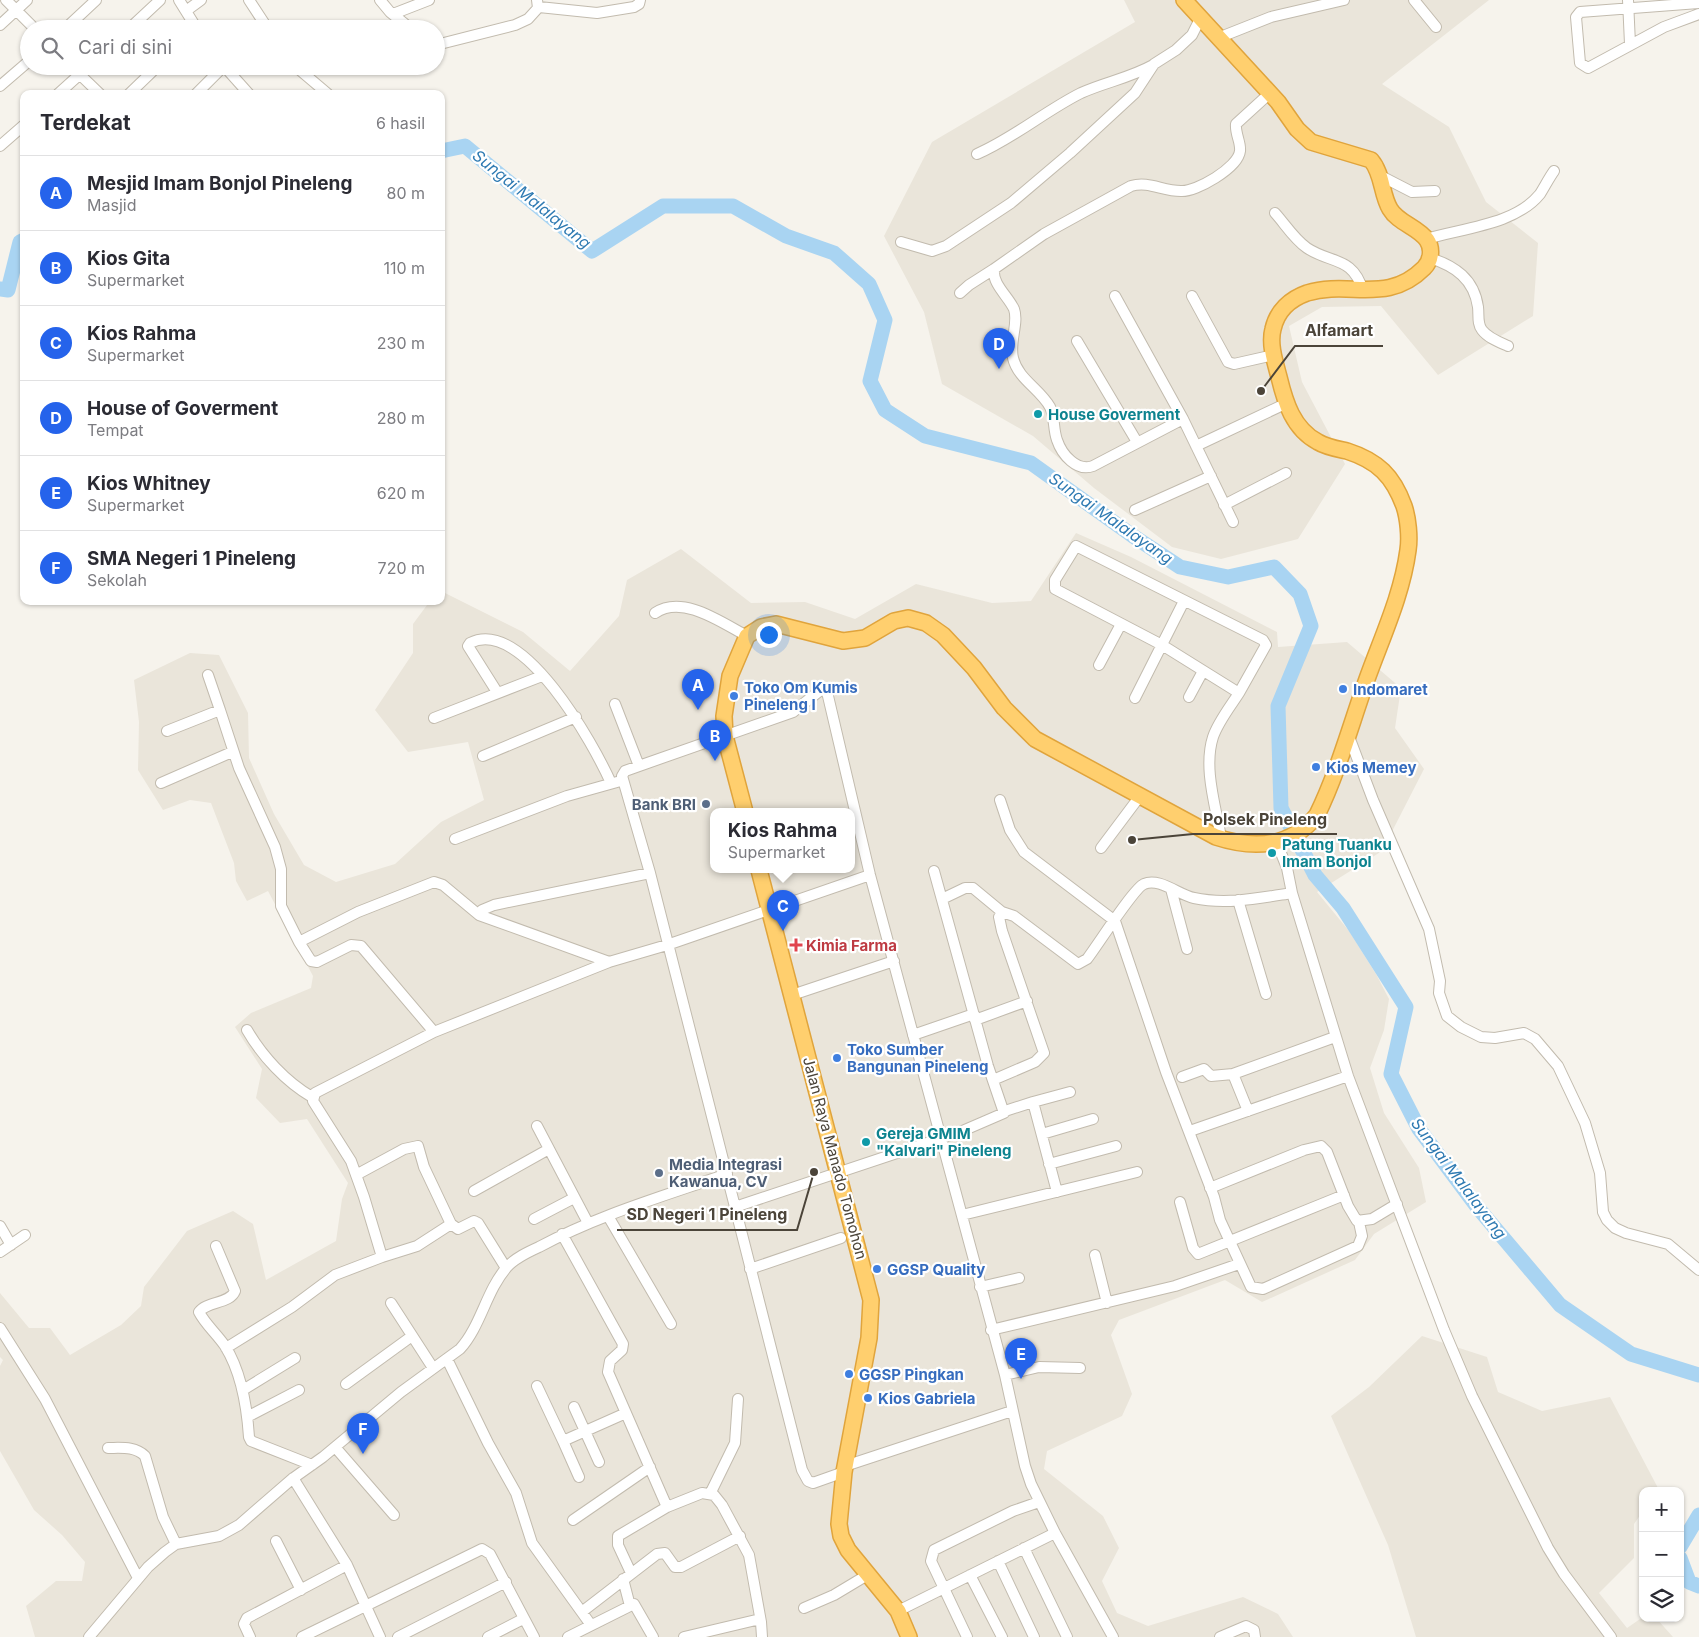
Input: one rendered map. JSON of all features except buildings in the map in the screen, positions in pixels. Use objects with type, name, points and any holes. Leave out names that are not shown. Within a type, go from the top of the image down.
[{"type":"highway","points":[[743,808],[725,736],[724,716],[728,684],[739,652],[748,636],[761,627],[776,624],[843,642],[865,638],[900,619],[908,618],[926,623],[943,635],[962,655],[1004,708],[1030,735],[1221,838],[1244,844],[1281,842],[1303,829],[1317,815],[1393,610],[1403,577],[1408,548],[1405,509],[1386,471],[1360,455],[1318,442],[1293,420],[1285,404],[1274,356],[1273,328],[1281,311],[1289,302],[1315,291],[1383,290],[1402,284],[1422,270],[1430,258],[1426,239],[1392,212],[1379,175],[1371,160],[1311,142],[1297,129],[1270,93],[1184,0]]},
{"type":"highway","name":"Jalan Raya Manado Tomohon","points":[[760,873],[871,1300],[869,1338],[845,1469],[839,1517],[840,1532],[848,1550],[898,1611],[909,1637]]},
{"type":"street","points":[[6,0],[26,20]]},
{"type":"street","points":[[0,25],[27,0]]},
{"type":"street","points":[[75,20],[96,0]]},
{"type":"street","points":[[139,20],[160,0]]},
{"type":"street","points":[[179,0],[192,20]]},
{"type":"street","points":[[186,11],[201,0]]},
{"type":"street","points":[[249,0],[262,20]]},
{"type":"street","points":[[380,0],[401,20]]},
{"type":"street","points":[[393,14],[429,0]]},
{"type":"street","points":[[445,43],[514,25],[528,19],[538,3],[597,13],[634,7],[639,4],[640,0]]},
{"type":"street","points":[[1218,38],[1271,17],[1344,0]]},
{"type":"street","points":[[1414,0],[1436,27]]},
{"type":"street","points":[[1699,3],[1628,4],[1578,13],[1576,17],[1580,63],[1588,68],[1664,26],[1699,14]]},
{"type":"street","points":[[1628,4],[1630,44]]},
{"type":"street","points":[[977,154],[996,146],[1033,120],[1082,93],[1139,73],[1154,64],[1176,50],[1192,34],[1200,19]]},
{"type":"street","points":[[901,242],[932,251],[963,237],[1070,154],[1135,92],[1154,64]]},
{"type":"street","points":[[0,86],[20,69]]},
{"type":"street","points":[[63,90],[80,75],[96,90]]},
{"type":"street","points":[[133,90],[149,75]]},
{"type":"street","points":[[200,90],[215,75]]},
{"type":"street","points":[[232,75],[245,90]]},
{"type":"street","points":[[306,75],[323,90]]},
{"type":"street","points":[[960,293],[968,284],[994,269],[1044,234],[1131,186],[1142,183],[1151,184],[1169,190],[1184,192],[1216,177],[1231,166],[1240,152],[1236,124],[1270,93]]},
{"type":"street","points":[[0,146],[20,128]]},
{"type":"street","points":[[1426,239],[1456,230],[1484,226],[1506,218],[1527,206],[1540,193],[1554,171]]},
{"type":"street","points":[[1379,175],[1412,192],[1436,191]]},
{"type":"street","points":[[1275,213],[1299,242],[1308,249],[1340,261],[1352,269],[1359,277],[1363,290]]},
{"type":"street","points":[[1430,258],[1456,268],[1467,280],[1472,286],[1480,328],[1488,336],[1508,346]]},
{"type":"street","points":[[994,269],[994,279],[1006,296],[1016,316],[1012,334],[1013,360],[1021,373],[1048,404],[1052,413],[1057,441],[1076,465],[1086,468],[1182,419]]},
{"type":"street","points":[[1115,296],[1196,446],[1232,522]]},
{"type":"street","points":[[1192,296],[1228,362],[1234,364],[1274,356]]},
{"type":"street","points":[[1077,341],[1137,442]]},
{"type":"street","points":[[1196,446],[1285,404]]},
{"type":"street","points":[[1224,505],[1286,473]]},
{"type":"street","points":[[1136,510],[1211,476]]},
{"type":"street","points":[[1221,838],[1211,773],[1211,746],[1217,730],[1259,661],[1266,642],[1076,546],[1055,580],[1055,589],[1162,645],[1239,693]]},
{"type":"street","points":[[1135,698],[1184,601]]},
{"type":"street","points":[[655,613],[669,606],[692,609],[748,636]]},
{"type":"street","points":[[1099,665],[1121,624]]},
{"type":"street","points":[[497,692],[469,648],[470,643],[485,639],[510,646],[523,656],[576,717],[610,783]]},
{"type":"street","points":[[1190,697],[1203,671]]},
{"type":"street","points":[[208,675],[232,752],[275,847],[281,869],[280,902],[299,942],[315,963],[350,945],[358,945],[364,948],[434,1032]]},
{"type":"street","points":[[434,718],[542,676]]},
{"type":"street","points":[[854,808],[826,691],[822,689],[797,710],[625,771],[622,776],[650,873],[803,1474],[808,1481],[813,1483],[845,1469],[1012,1410]]},
{"type":"street","points":[[615,704],[639,766]]},
{"type":"street","points":[[167,731],[220,710]]},
{"type":"street","points":[[483,756],[576,717]]},
{"type":"street","points":[[1348,734],[1373,800],[1429,929],[1440,981],[1439,993],[1447,1016],[1461,1028],[1481,1037],[1495,1038],[1524,1033],[1535,1039],[1558,1066],[1586,1123],[1600,1172],[1603,1212],[1607,1220],[1615,1228],[1626,1234],[1668,1244],[1699,1270]]},
{"type":"street","points":[[161,784],[232,752]]},
{"type":"street","points":[[455,839],[530,809],[623,780]]},
{"type":"street","points":[[1101,848],[1140,796]]},
{"type":"street","points":[[1000,800],[1010,830],[1024,852],[1115,921],[1166,1072],[1190,1131],[1228,1242],[1251,1287],[1263,1289],[1358,1246],[1362,1239],[1359,1222],[1354,1217],[1327,1152],[1321,1146],[1304,1150],[1210,1188]]},
{"type":"street","points":[[855,812],[940,1139],[962,1215],[991,1330],[1005,1375],[1025,1466],[1039,1502],[1113,1637]]},
{"type":"street","points":[[1281,842],[1292,893],[1348,1076],[1444,1330],[1472,1396],[1508,1471],[1554,1558],[1611,1637]]},
{"type":"street","points":[[934,871],[993,1080],[1005,1111]]},
{"type":"street","points":[[479,915],[482,910],[494,905],[650,873]]},
{"type":"street","points":[[312,1097],[315,1093],[434,1032],[609,962],[667,945],[870,875]]},
{"type":"street","points":[[299,942],[358,912],[434,882],[443,885],[479,915],[609,962]]},
{"type":"street","points":[[942,899],[965,888],[973,888],[1002,912],[1014,916],[1078,964],[1087,959],[1132,895],[1143,884],[1157,882],[1200,899],[1238,900],[1292,893]]},
{"type":"street","points":[[1171,889],[1187,949]]},
{"type":"street","points":[[1238,900],[1266,994]]},
{"type":"street","points":[[993,1080],[1035,1062],[1044,1052],[1000,921],[1002,912]]},
{"type":"street","points":[[792,995],[894,961]]},
{"type":"street","points":[[913,1035],[1027,1001]]},
{"type":"street","points":[[247,1030],[256,1046],[277,1068],[301,1091],[312,1097],[350,1158],[382,1257]]},
{"type":"street","points":[[1182,1077],[1204,1069],[1211,1076],[1233,1074],[1335,1037]]},
{"type":"street","points":[[1233,1074],[1248,1111]]},
{"type":"street","points":[[1190,1131],[1348,1076]]},
{"type":"street","points":[[735,1208],[940,1139],[998,1117],[1005,1111],[1070,1092]]},
{"type":"street","points":[[1033,1102],[1057,1192]]},
{"type":"street","points":[[1042,1134],[1093,1120]]},
{"type":"street","points":[[537,1126],[588,1223]]},
{"type":"street","points":[[356,1174],[404,1149],[418,1146],[421,1151],[424,1168],[451,1224],[458,1229],[474,1222],[478,1223],[506,1268]]},
{"type":"street","points":[[1049,1164],[1116,1146]]},
{"type":"street","points":[[474,1191],[549,1149]]},
{"type":"street","points":[[962,1215],[1137,1172]]},
{"type":"street","points":[[89,1637],[122,1600],[138,1578],[176,1544],[224,1534],[247,1519],[293,1478],[335,1447],[433,1368],[448,1359],[467,1341],[489,1295],[506,1268],[520,1257],[562,1234],[588,1223],[728,1174]]},
{"type":"street","points":[[1180,1202],[1198,1254],[1344,1195]]},
{"type":"street","points":[[534,1219],[574,1198]]},
{"type":"street","points":[[1359,1222],[1377,1217],[1397,1204]]},
{"type":"street","points":[[608,1216],[672,1324]]},
{"type":"street","points":[[226,1348],[286,1311],[335,1275],[382,1257],[410,1249],[451,1224]]},
{"type":"street","points":[[0,1226],[11,1244]]},
{"type":"street","points":[[562,1234],[623,1344],[622,1350],[610,1361],[608,1370],[667,1507]]},
{"type":"street","points":[[0,1252],[25,1235]]},
{"type":"street","points":[[750,1269],[841,1238]]},
{"type":"street","points":[[216,1246],[236,1291],[233,1296],[203,1307],[199,1312],[226,1348],[243,1390],[251,1441],[312,1465]]},
{"type":"street","points":[[1094,1256],[1107,1303]]},
{"type":"street","points":[[991,1330],[1175,1286],[1239,1264]]},
{"type":"street","points":[[980,1287],[1019,1278]]},
{"type":"street","points":[[391,1303],[433,1368]]},
{"type":"street","points":[[0,1328],[45,1399],[138,1578]]},
{"type":"street","points":[[346,1384],[412,1336]]},
{"type":"street","points":[[243,1390],[295,1358]]},
{"type":"street","points":[[448,1359],[488,1442],[516,1493],[532,1543],[583,1611],[591,1625]]},
{"type":"street","points":[[1005,1375],[1039,1367],[1080,1368]]},
{"type":"street","points":[[537,1386],[579,1478]]},
{"type":"street","points":[[247,1417],[299,1390]]},
{"type":"street","points":[[710,1494],[735,1443],[738,1399]]},
{"type":"street","points":[[574,1407],[599,1462]]},
{"type":"street","points":[[562,1441],[626,1412]]},
{"type":"street","points":[[335,1447],[394,1515]]},
{"type":"street","points":[[108,1448],[140,1450],[145,1456],[162,1518],[176,1544]]},
{"type":"street","points":[[573,1520],[650,1467]]},
{"type":"street","points":[[293,1478],[348,1565],[380,1637]]},
{"type":"street","points":[[630,1606],[627,1576],[618,1545],[618,1536],[667,1507],[702,1493],[710,1494],[722,1504],[749,1555],[762,1622],[762,1637]]},
{"type":"street","points":[[967,1637],[931,1561],[934,1550],[1013,1511],[1039,1502]]},
{"type":"street","points":[[898,1611],[1055,1533]]},
{"type":"street","points":[[583,1611],[661,1552],[666,1555],[675,1567],[680,1567],[740,1536]]},
{"type":"street","points":[[276,1541],[301,1590]]},
{"type":"street","points":[[1024,1548],[1067,1637]]},
{"type":"street","points":[[302,1637],[479,1549],[489,1553],[534,1637]]},
{"type":"street","points":[[998,1561],[1034,1637]]},
{"type":"street","points":[[250,1637],[244,1624],[245,1620],[348,1565]]},
{"type":"street","points":[[804,1608],[834,1595],[868,1574]]},
{"type":"street","points":[[970,1575],[1002,1637]]},
{"type":"street","points":[[398,1637],[506,1582]]},
{"type":"street","points":[[568,1637],[635,1605],[654,1637]]},
{"type":"street","points":[[488,1637],[523,1619]]},
{"type":"street","points":[[684,1637],[748,1620],[762,1622]]},
{"type":"street","points":[[1220,1637],[1246,1626],[1254,1630],[1255,1637]]},
{"type":"shaded area","points":[[1124,0],[1489,0],[1382,84],[1449,127],[1486,202],[1538,243],[1533,316],[1438,375],[1381,306],[1322,307],[1289,326],[1302,382],[1345,464],[1298,539],[1221,559],[1172,547],[1094,488],[1033,436],[942,384],[924,312],[884,236],[932,142],[1135,22]]},
{"type":"shaded area","points":[[1076,533],[1131,557],[1277,632],[1278,647],[1347,642],[1401,688],[1395,728],[1424,769],[1382,851],[1317,892],[1349,931],[1389,999],[1384,1030],[1370,1068],[1384,1113],[1419,1168],[1426,1202],[1374,1234],[1355,1260],[1262,1302],[1225,1280],[1119,1320],[1111,1335],[1132,1394],[1122,1416],[1047,1451],[1044,1469],[1103,1516],[1119,1548],[1102,1581],[1117,1613],[1148,1626],[1243,1597],[1278,1614],[1293,1637],[35,1637],[26,1606],[56,1581],[82,1581],[85,1562],[62,1535],[34,1510],[0,1451],[0,1366],[3,1360],[0,1357],[0,1293],[29,1328],[50,1328],[70,1355],[121,1325],[141,1306],[144,1287],[187,1231],[233,1211],[253,1224],[266,1280],[336,1241],[342,1199],[348,1183],[307,1119],[280,1123],[256,1098],[262,1069],[235,1027],[251,1013],[311,988],[313,976],[268,891],[247,901],[236,881],[234,863],[211,803],[190,800],[163,810],[138,770],[139,722],[134,680],[190,653],[219,655],[248,713],[249,758],[274,814],[304,865],[336,882],[395,864],[441,822],[484,800],[468,742],[408,752],[375,710],[413,653],[413,624],[427,605],[445,605],[445,593],[523,632],[570,671],[619,616],[627,580],[681,549],[751,603],[805,602],[855,619],[916,584],[992,603],[1031,601]]},
{"type":"shaded area","points":[[1422,1336],[1487,1357],[1498,1392],[1542,1411],[1610,1397],[1657,1487],[1639,1487],[1639,1517],[1634,1524],[1634,1558],[1599,1593],[1627,1628],[1639,1620],[1639,1622],[1660,1622],[1673,1637],[1416,1637],[1388,1545],[1331,1416],[1369,1387]]},
{"type":"waterway","name":"Sungai Malalayang","points":[[445,150],[465,146],[592,251],[663,206],[733,206],[786,236],[834,253],[869,284],[885,320],[870,381],[885,410],[925,436],[1031,463],[1180,567],[1228,577],[1274,567],[1300,594],[1311,626],[1278,706],[1281,808],[1315,875],[1343,908],[1406,1007],[1391,1074],[1419,1129],[1478,1208],[1560,1305],[1631,1354],[1699,1375]]},
{"type":"waterway","name":"Sungai Malalayang","points":[[0,289],[8,290],[20,242]]},
{"type":"waterway","name":"Sungai Malalayang","points":[[1684,1540],[1699,1515]]},
{"type":"waterway","name":"Sungai Malalayang","points":[[1684,1569],[1689,1582],[1699,1586]]},
{"type":"place","name":"House of Goverment","points":[[999,369]]},
{"type":"place","name":"Alfamart","points":[[1261,391]]},
{"type":"place","name":"House Goverment","points":[[1038,414]]},
{"type":"place","name":"Indomaret","points":[[1343,689]]},
{"type":"place","name":"Toko Om Kumis Pineleng I","points":[[734,696]]},
{"type":"place","name":"Mesjid Imam Bonjol Pineleng","points":[[698,710]]},
{"type":"place","name":"Kios Gita","points":[[715,761]]},
{"type":"place","name":"Kios Memey","points":[[1316,767]]},
{"type":"place","name":"Bank BRI","points":[[706,804]]},
{"type":"place","name":"Polsek Pineleng","points":[[1132,840]]},
{"type":"place","name":"Patung Tuanku Imam Bonjol","points":[[1272,853]]},
{"type":"place","name":"Kios Rahma","points":[[783,931]]},
{"type":"place","name":"Kimia Farma","points":[[796,945]]},
{"type":"place","name":"Toko Sumber Bangunan Pineleng","points":[[837,1058]]},
{"type":"place","name":"Gereja GMIM \"Kalvari\" Pineleng","points":[[866,1142]]},
{"type":"place","name":"SD Negeri 1 Pineleng","points":[[814,1172]]},
{"type":"place","name":"Media Integrasi Kawanua, CV","points":[[659,1173]]},
{"type":"place","name":"GGSP Quality","points":[[877,1269]]},
{"type":"place","name":"GGSP Pingkan","points":[[849,1374]]},
{"type":"place","name":"Kios Whitney","points":[[1021,1379]]},
{"type":"place","name":"Kios Gabriela","points":[[868,1398]]},
{"type":"place","name":"SMA Negeri 1 Pineleng","points":[[363,1454]]}]
